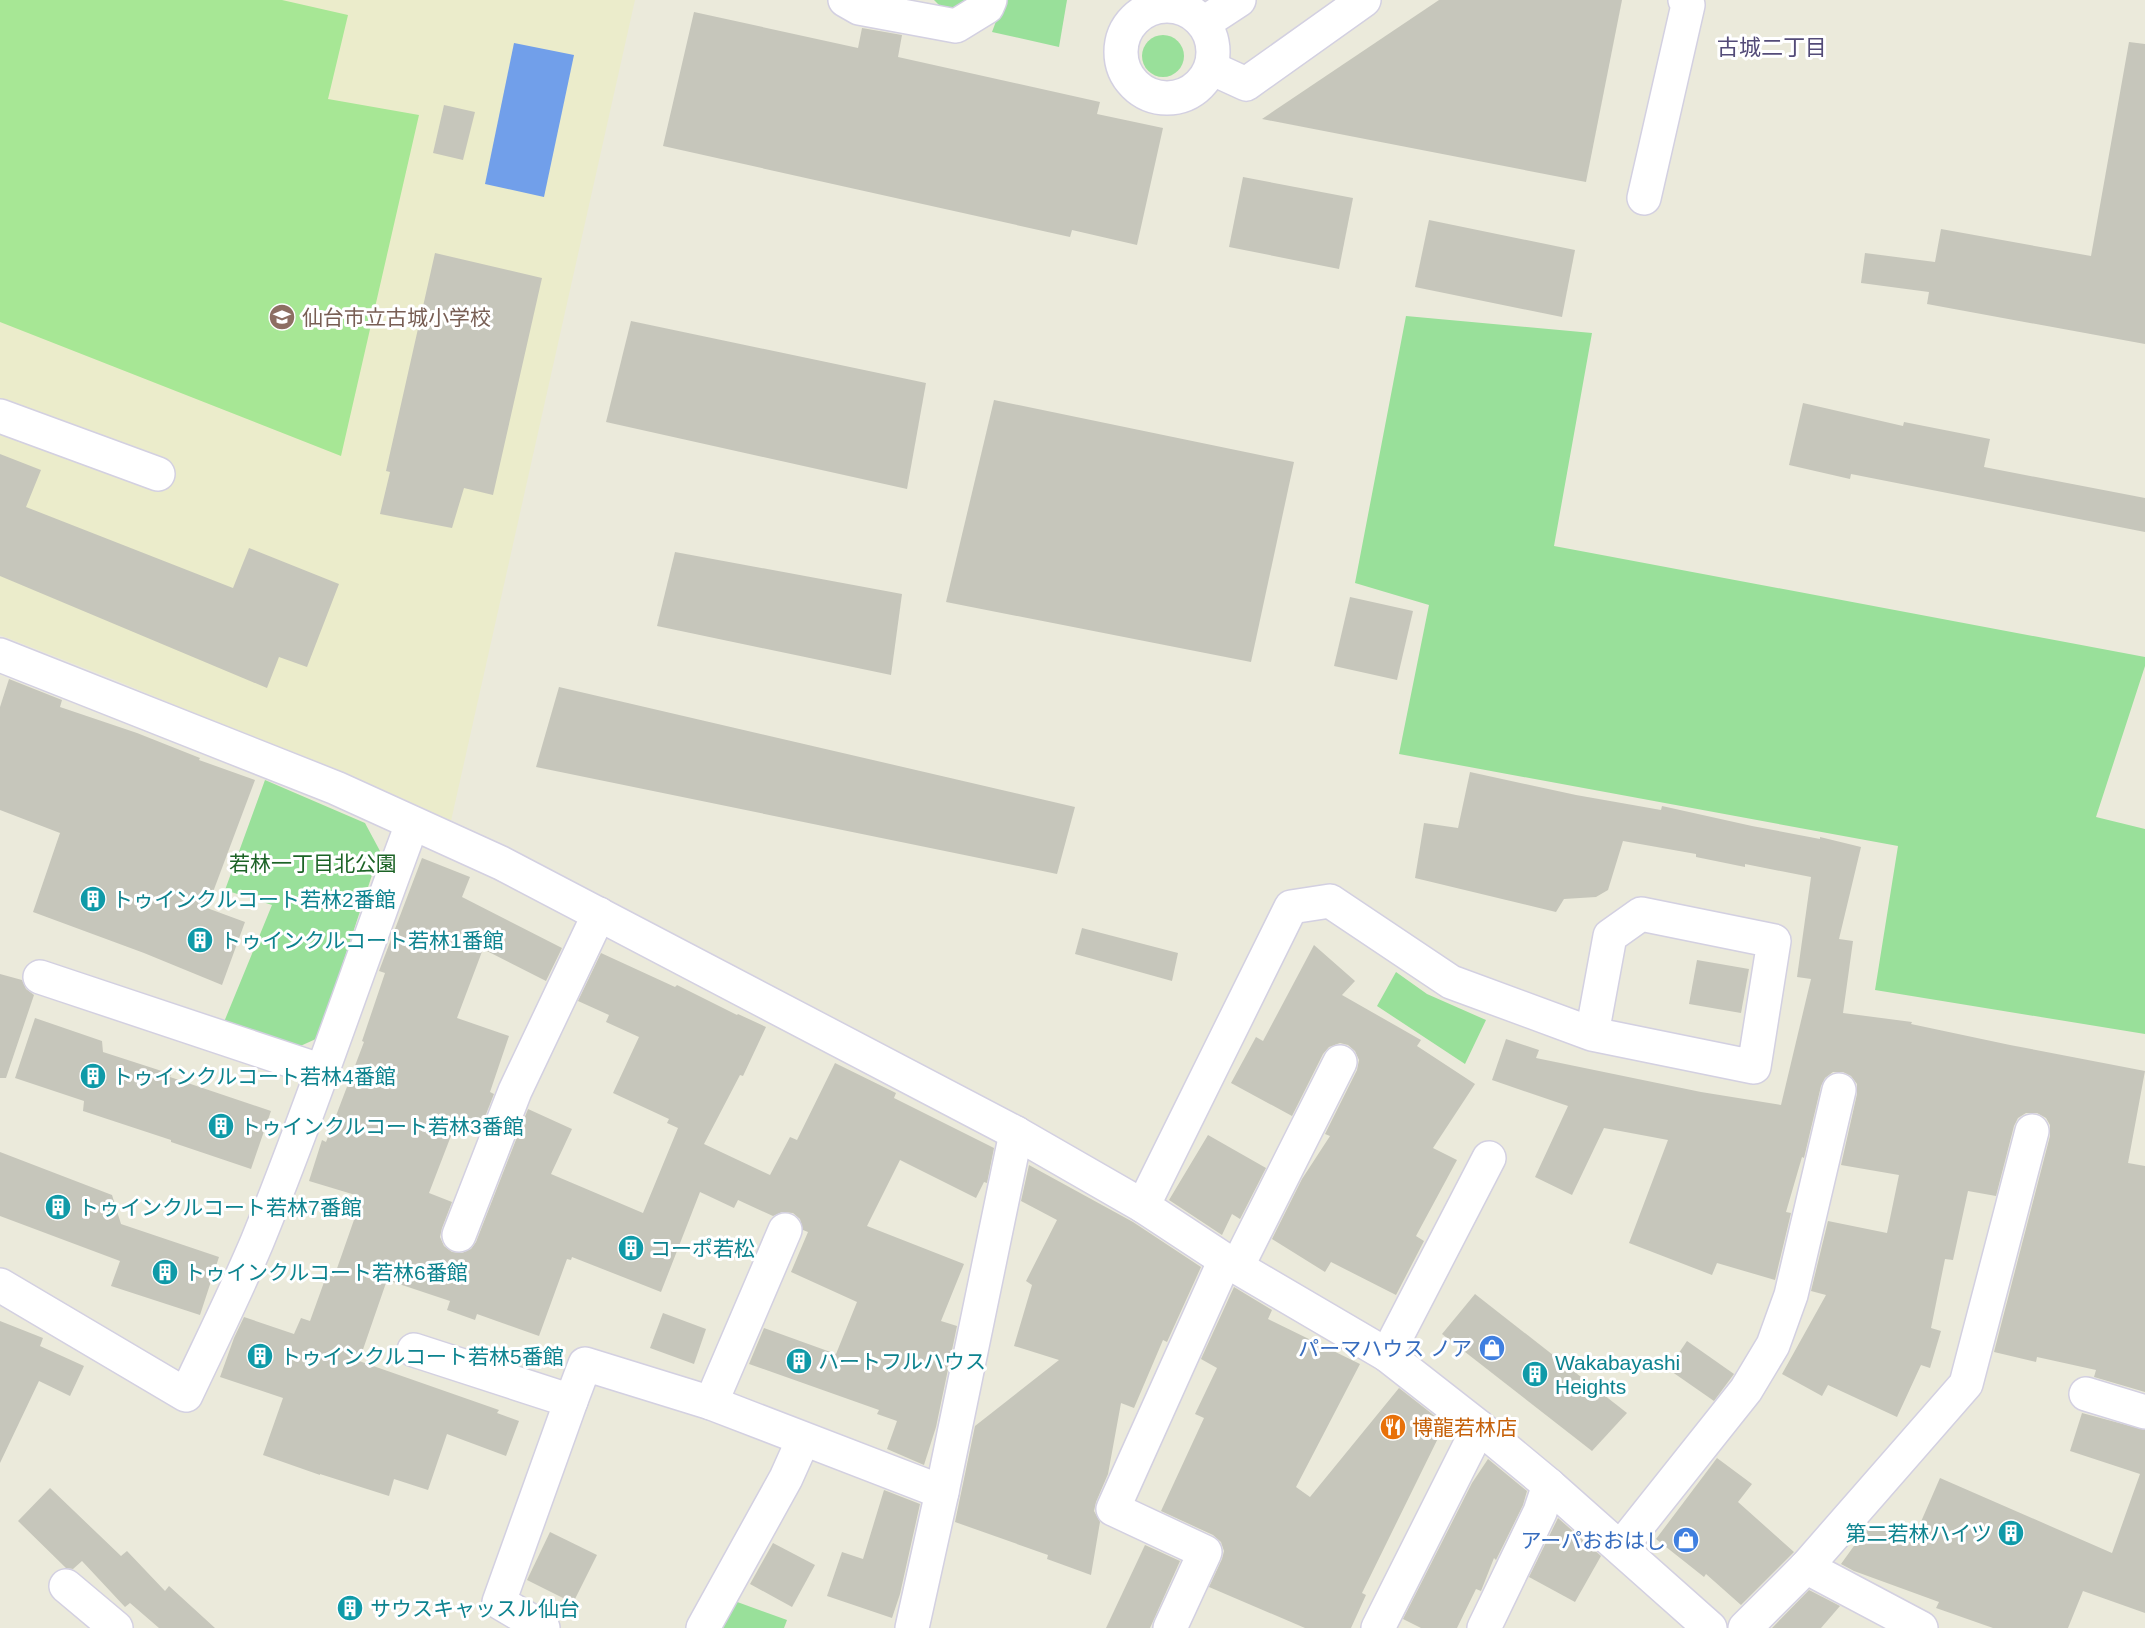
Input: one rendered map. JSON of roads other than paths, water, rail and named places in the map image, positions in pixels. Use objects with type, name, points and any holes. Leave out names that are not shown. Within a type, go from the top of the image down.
[{"type":"street","points":[[845,0],[859,8],[956,26],[987,7],[990,0]]},
{"type":"street","points":[[1203,23],[1239,0]]},
{"type":"street","points":[[1211,68],[1246,84],[1365,0]]},
{"type":"street","points":[[1644,198],[1688,5],[1685,0]]},
{"type":"street","points":[[1161,6],[1177,7],[1192,13],[1203,23],[1212,37],[1214,52],[1211,68],[1203,82],[1191,92],[1177,98],[1162,98],[1148,94],[1136,86],[1127,75],[1122,61],[1121,47],[1135,10],[1146,11],[1161,6]]},
{"type":"street","points":[[0,416],[158,474]]},
{"type":"street","points":[[0,655],[336,788],[501,863],[1016,1133],[1143,1206],[1231,1263],[1387,1355],[1549,1485],[1710,1628]]},
{"type":"street","points":[[0,1285],[186,1395],[236,1292],[257,1241],[412,824]]},
{"type":"street","points":[[1143,1206],[1291,907],[1330,901],[1451,982],[1592,1034],[1754,1067],[1774,941],[1641,915],[1610,936],[1592,1034]]},
{"type":"street","points":[[459,1235],[515,1091],[598,914]]},
{"type":"street","points":[[40,977],[322,1071]]},
{"type":"street","points":[[1170,1628],[1204,1552],[1113,1509],[1231,1263],[1340,1062]]},
{"type":"street","points":[[1621,1547],[1746,1390],[1773,1345],[1791,1295],[1839,1090]]},
{"type":"street","points":[[1745,1628],[1806,1567],[1966,1384],[2032,1131]]},
{"type":"street","points":[[912,1628],[1016,1133]]},
{"type":"street","points":[[1387,1355],[1489,1158]]},
{"type":"street","points":[[711,1403],[785,1230]]},
{"type":"street","points":[[414,1350],[571,1401]]},
{"type":"street","points":[[543,1628],[499,1602],[585,1364],[711,1403],[942,1492]]},
{"type":"street","points":[[2086,1394],[2145,1412]]},
{"type":"street","points":[[1378,1628],[1479,1427]]},
{"type":"street","points":[[703,1628],[786,1478],[803,1440]]},
{"type":"street","points":[[1485,1628],[1540,1512],[1549,1485]]},
{"type":"street","points":[[1806,1567],[1921,1628]]},
{"type":"street","points":[[66,1586],[116,1628]]},
{"type":"water","points":[[514,43],[574,55],[544,197],[485,184]]},
{"type":"place","name":"仙台市立古城小学校","points":[[282,317]]},
{"type":"place","name":"トゥインクルコート若林2番館","points":[[93,899]]},
{"type":"place","name":"トゥインクルコート若林1番館","points":[[200,940]]},
{"type":"place","name":"トゥインクルコート若林4番館","points":[[93,1076]]},
{"type":"place","name":"トゥインクルコート若林3番館","points":[[221,1126]]},
{"type":"place","name":"トゥインクルコート若林7番館","points":[[58,1207]]},
{"type":"place","name":"コーポ若松","points":[[631,1248]]},
{"type":"place","name":"トゥインクルコート若林6番館","points":[[165,1272]]},
{"type":"place","name":"パーマハウス ノア","points":[[1492,1348]]},
{"type":"place","name":"トゥインクルコート若林5番館","points":[[260,1356]]},
{"type":"place","name":"ハートフルハウス","points":[[799,1361]]},
{"type":"place","name":"Wakabayashi Heights","points":[[1535,1374]]},
{"type":"place","name":"博龍若林店","points":[[1393,1427]]},
{"type":"place","name":"第二若林ハイツ","points":[[2011,1533]]},
{"type":"place","name":"アーパおおはし","points":[[1686,1540]]},
{"type":"place","name":"サウスキャッスル仙台","points":[[350,1608]]},
{"type":"district","name":"古城二丁目","points":[[1772,47]]},
{"type":"park label","name":"若林一丁目北公園","points":[[313,863]]}]
